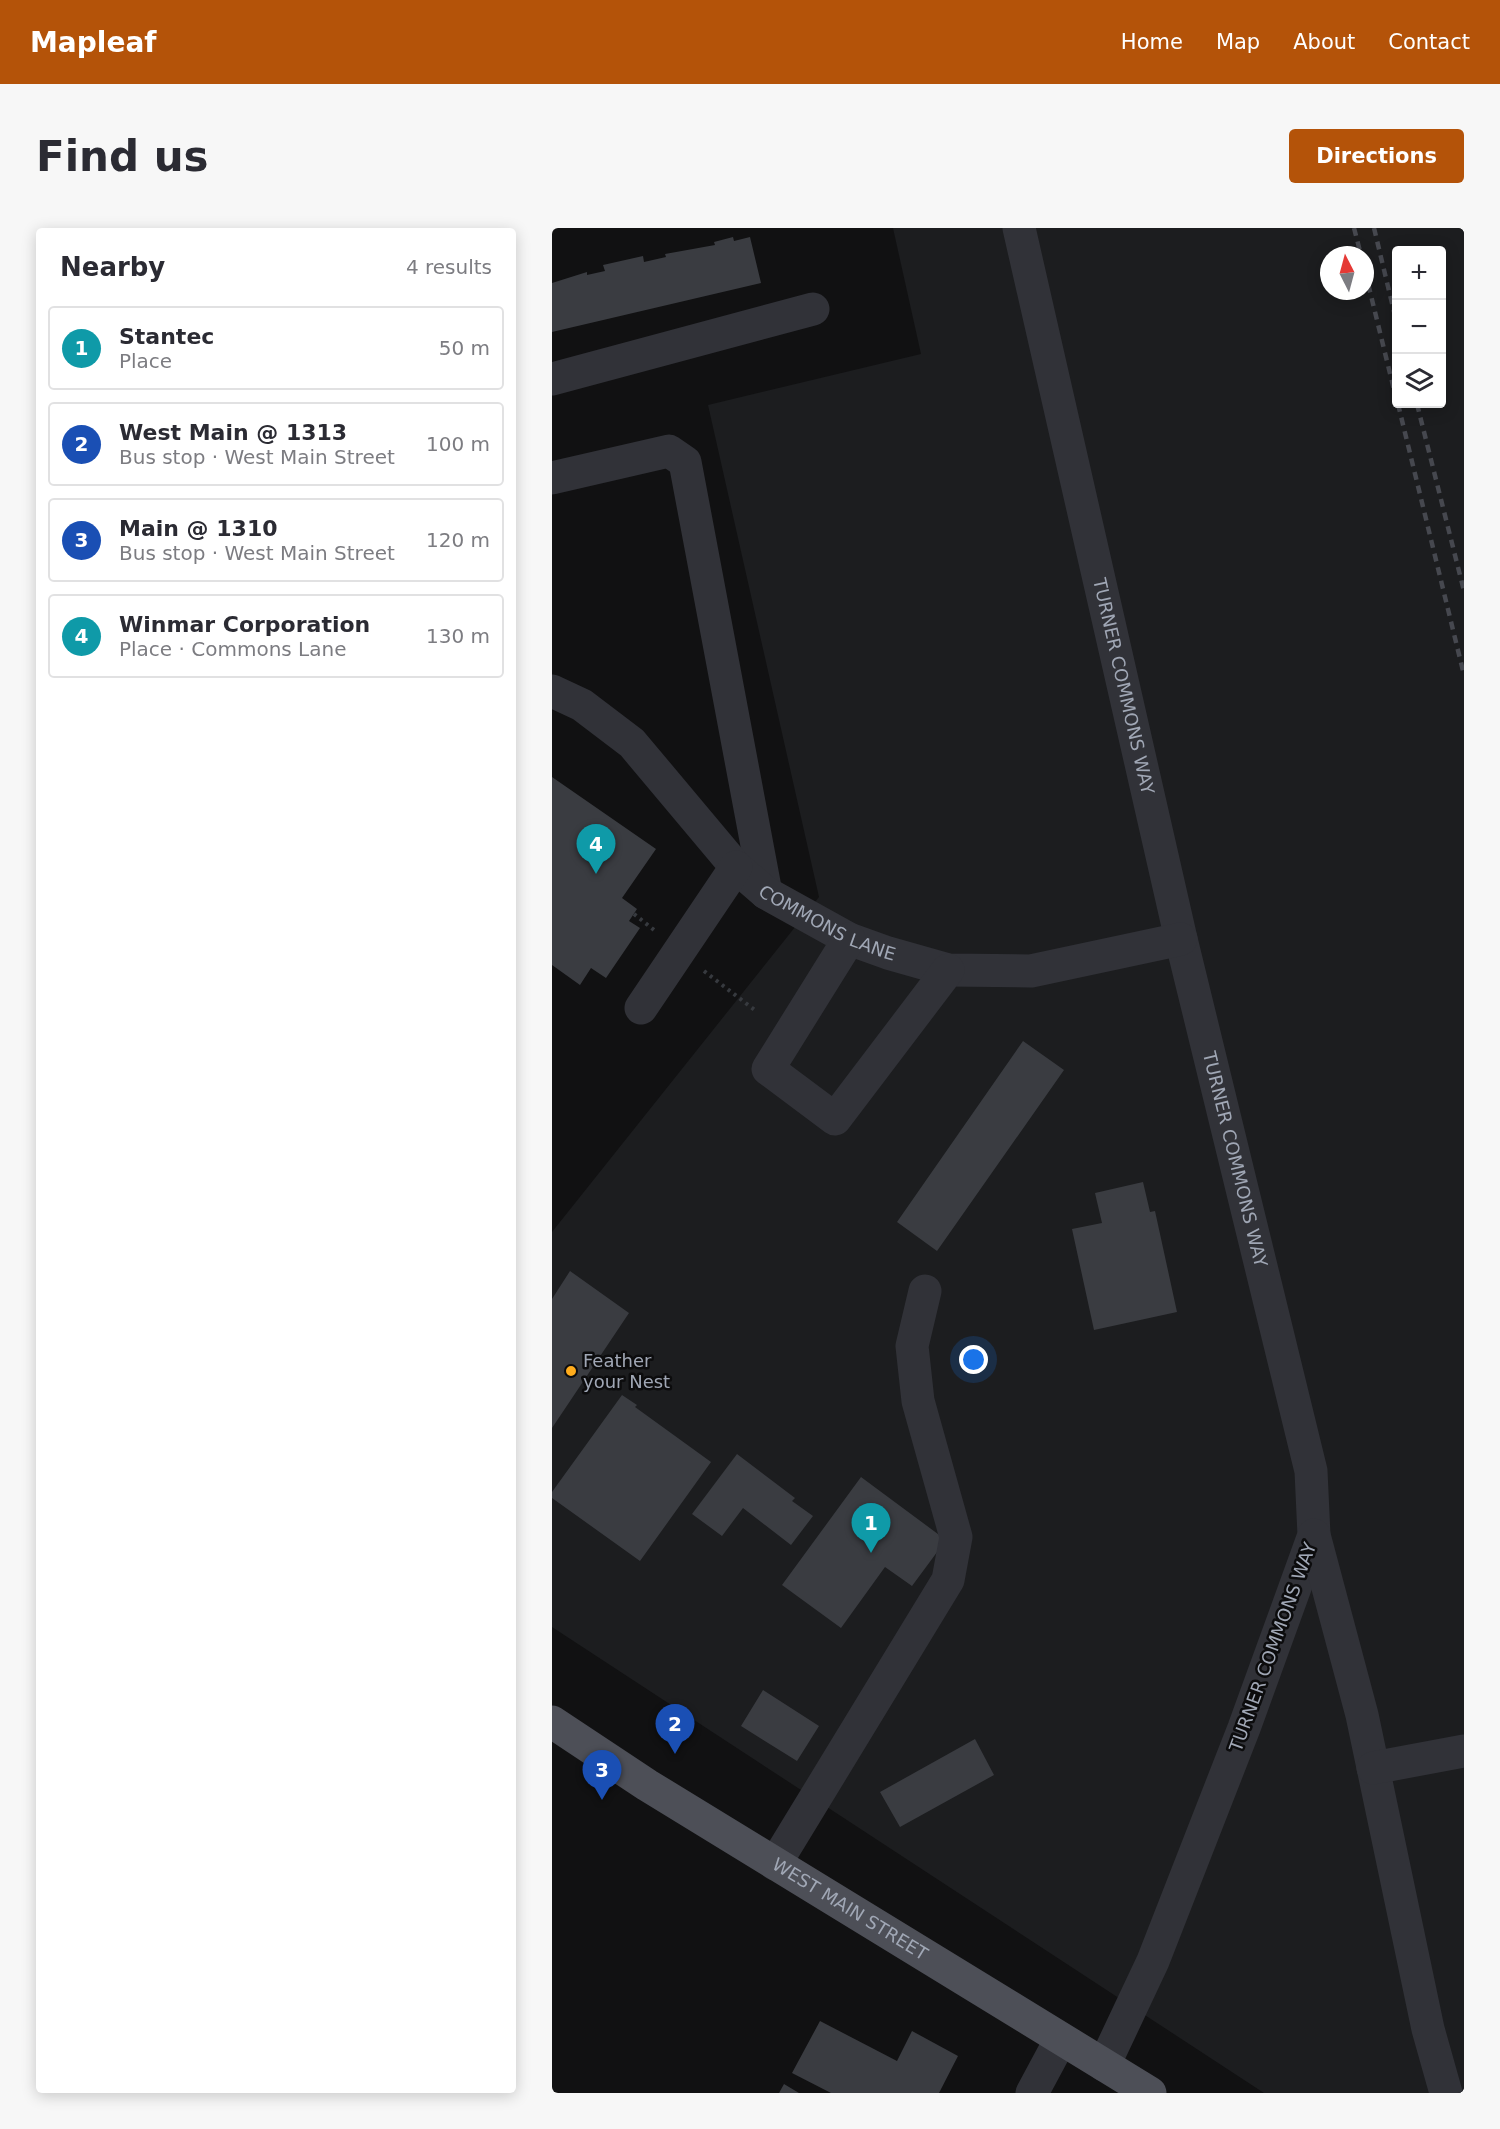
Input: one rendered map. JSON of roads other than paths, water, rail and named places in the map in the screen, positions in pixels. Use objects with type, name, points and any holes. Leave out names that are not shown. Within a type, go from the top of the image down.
[{"type":"main road","name":"WEST MAIN STREET","points":[[552,1722],[647,1785],[1150,2093]]},
{"type":"street","name":"TURNER COMMONS WAY","points":[[1019,228],[1181,939],[1311,1471],[1314,1534],[1244,1728],[1157,1951],[1104,2065]]},
{"type":"street","points":[[552,379],[813,309]]},
{"type":"street","points":[[552,478],[669,451],[685,462],[766,893]]},
{"type":"street","name":"COMMONS LANE","points":[[552,691],[582,705],[632,743],[736,867],[766,893],[849,939],[948,970],[1031,970],[1181,939]]},
{"type":"street","points":[[641,1008],[736,867]]},
{"type":"street","points":[[849,939],[768,1069],[835,1119],[948,970]]},
{"type":"street","points":[[775,1864],[948,1580],[956,1537],[918,1401],[912,1346],[925,1291]]},
{"type":"street","points":[[1314,1534],[1362,1715],[1428,2029],[1446,2093]]},
{"type":"street","points":[[1372,1768],[1464,1751]]},
{"type":"street","points":[[1032,2093],[1061,2039]]},
{"type":"railway","points":[[1354,228],[1359,246]]},
{"type":"railway","points":[[1374,228],[1392,303]]},
{"type":"railway","points":[[1372,300],[1392,382]]},
{"type":"railway","points":[[1399,408],[1464,675]]},
{"type":"railway","points":[[1418,408],[1464,591]]},
{"type":"place","name":"Winmar Corporation","points":[[596,874]]},
{"type":"place","name":"Feather your Nest","points":[[571,1371]]},
{"type":"place","name":"Stantec","points":[[871,1553]]},
{"type":"place","name":"West Main @ 1313","points":[[675,1754]]},
{"type":"place","name":"Main @ 1310","points":[[602,1800]]}]
